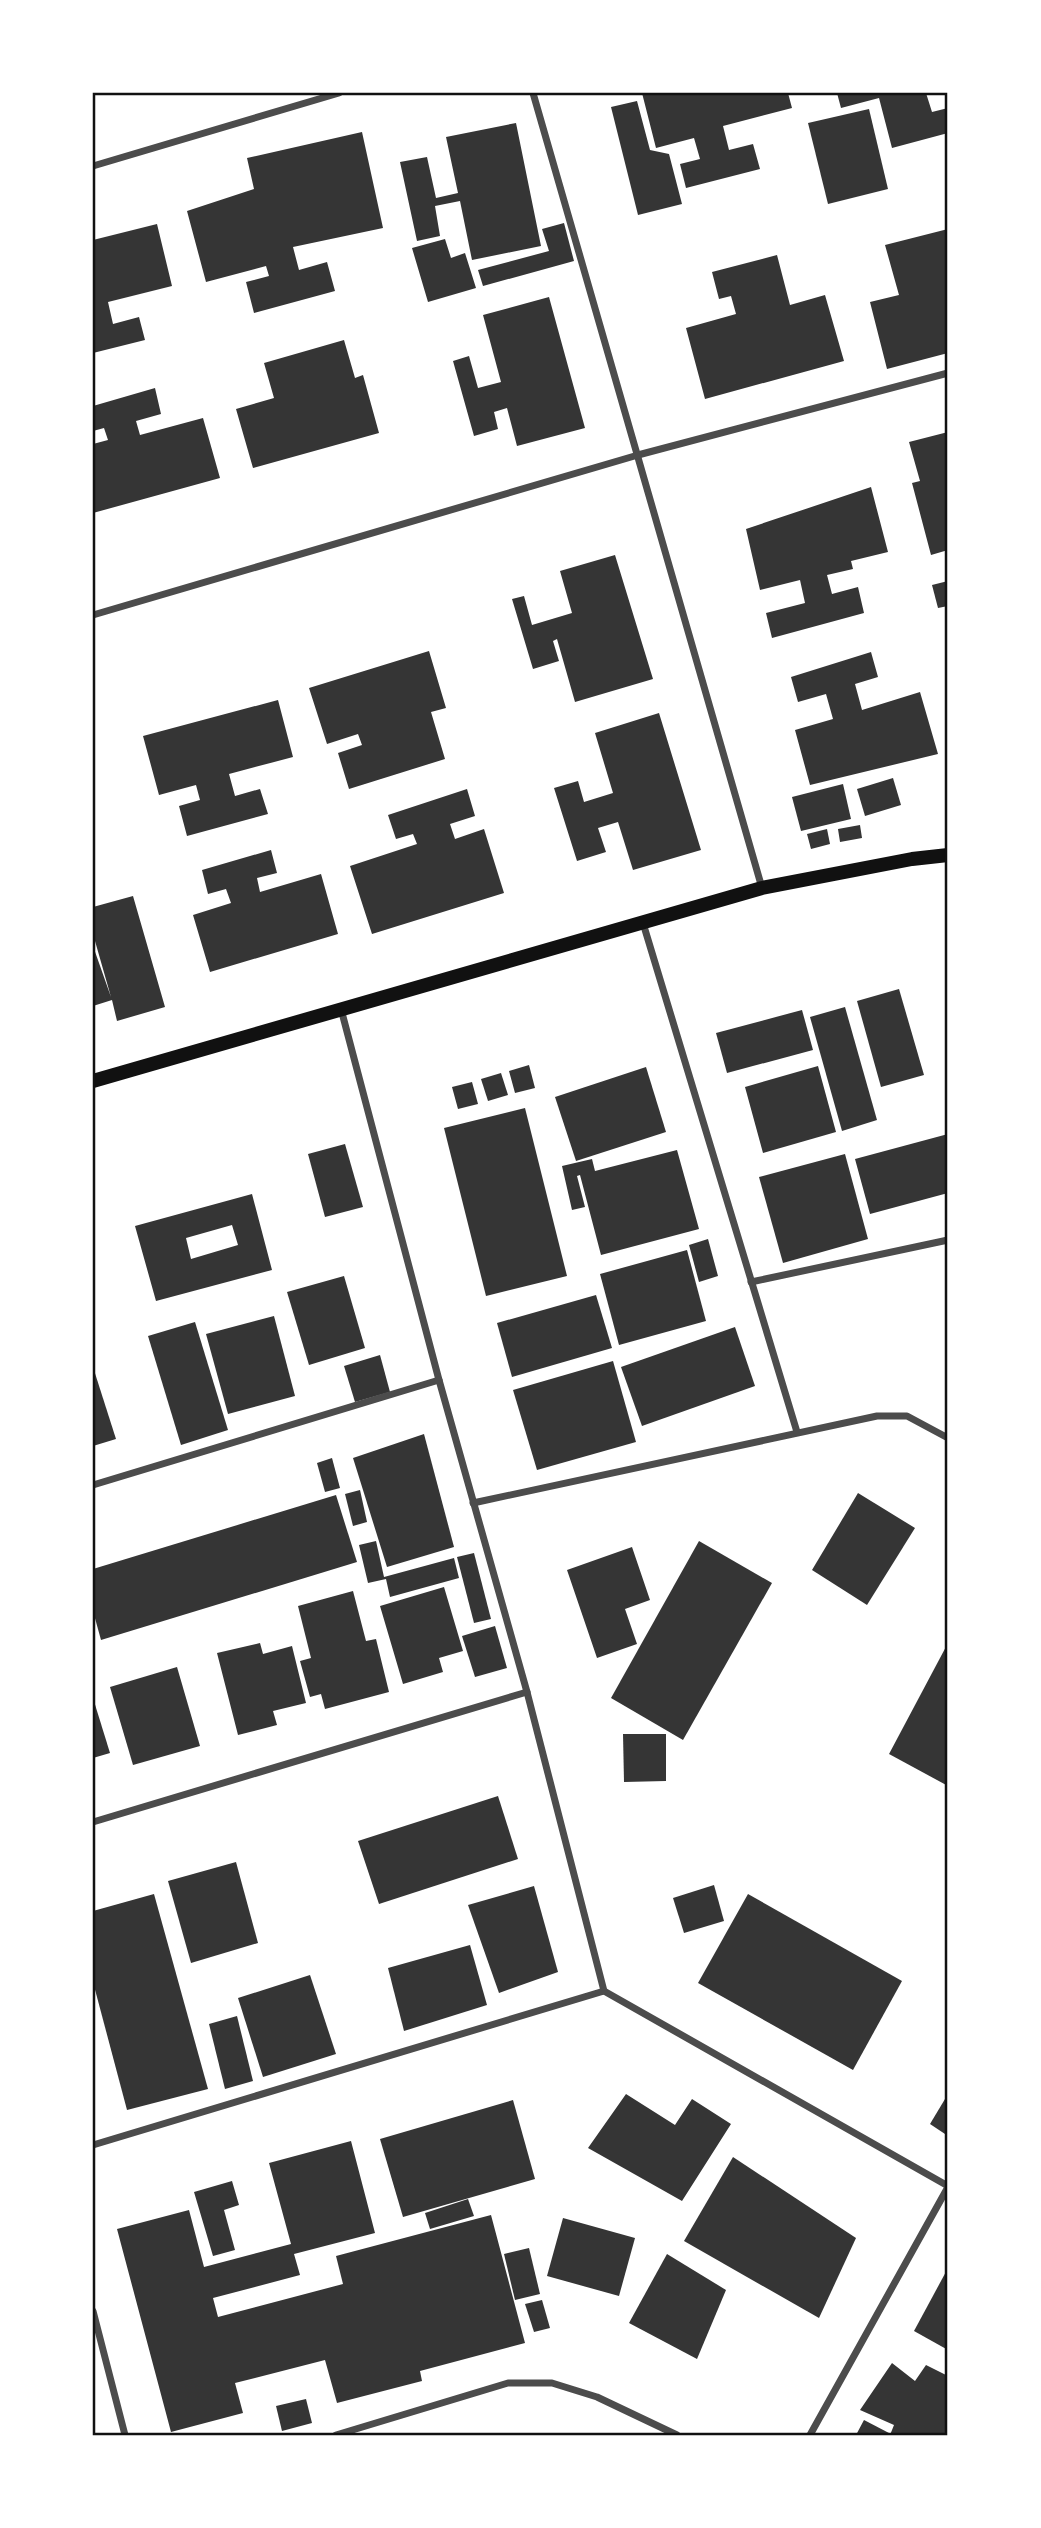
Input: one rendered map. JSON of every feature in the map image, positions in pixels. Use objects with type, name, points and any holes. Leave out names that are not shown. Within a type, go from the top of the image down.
[{"type":"main road","points":[[93,1081],[762,888],[912,859],[948,855]]},
{"type":"street","points":[[93,166],[339,93]]},
{"type":"street","points":[[533,93],[762,888]]},
{"type":"street","points":[[93,615],[638,455],[948,373]]},
{"type":"street","points":[[643,923],[797,1432]]},
{"type":"street","points":[[341,1009],[439,1380],[527,1692],[604,1991],[948,2187],[810,2435]]},
{"type":"street","points":[[751,1282],[948,1240]]},
{"type":"street","points":[[93,1485],[439,1380]]},
{"type":"street","points":[[473,1503],[877,1416],[907,1416],[948,1438]]},
{"type":"street","points":[[93,1822],[527,1692]]},
{"type":"street","points":[[93,2144],[604,1991]]},
{"type":"street","points":[[93,2311],[125,2435]]},
{"type":"street","points":[[336,2435],[508,2383],[552,2383],[597,2397],[677,2435]]},
{"type":"building","points":[[642,93],[788,93],[792,108],[723,126],[729,150],[753,144],[760,169],[686,188],[680,164],[700,159],[694,138],[656,148]]},
{"type":"building","points":[[837,93],[926,93],[932,112],[948,108],[948,133],[892,148],[879,98],[841,108]]},
{"type":"building","points":[[637,101],[650,150],[669,154],[682,204],[638,215],[611,107]]},
{"type":"building","points":[[869,109],[888,189],[828,204],[808,123]]},
{"type":"building","points":[[516,123],[541,246],[472,260],[460,201],[435,206],[440,236],[417,241],[400,162],[427,157],[436,198],[458,193],[446,137]]},
{"type":"building","points":[[362,132],[383,228],[293,247],[299,270],[327,262],[335,291],[254,313],[246,282],[269,276],[266,266],[206,282],[187,211],[254,189],[247,158]]},
{"type":"building","points":[[564,223],[574,261],[483,286],[478,270],[549,251],[542,229]]},
{"type":"building","points":[[157,224],[172,286],[108,302],[113,324],[139,317],[145,340],[93,353],[93,240]]},
{"type":"building","points":[[948,229],[948,353],[887,369],[870,302],[899,295],[885,245]]},
{"type":"building","points":[[445,239],[451,258],[465,253],[476,288],[428,302],[412,248]]},
{"type":"building","points":[[777,255],[790,305],[825,295],[844,361],[705,399],[686,328],[736,314],[731,296],[719,299],[712,272]]},
{"type":"building","points":[[549,297],[585,428],[517,446],[507,408],[494,412],[498,429],[474,436],[453,361],[469,356],[478,388],[501,382],[483,315]]},
{"type":"building","points":[[344,340],[355,378],[363,375],[379,433],[253,468],[236,409],[274,398],[264,363]]},
{"type":"building","points":[[155,388],[161,414],[136,421],[140,435],[203,418],[220,478],[93,513],[93,444],[108,440],[104,428],[93,431],[93,406]]},
{"type":"building","points":[[948,432],[948,550],[931,555],[912,483],[920,481],[909,442]]},
{"type":"building","points":[[871,487],[888,552],[851,561],[853,569],[827,575],[832,594],[858,587],[864,613],[772,638],[766,613],[805,603],[800,580],[760,590],[746,529]]},
{"type":"building","points":[[615,555],[653,679],[575,702],[557,639],[553,641],[559,661],[533,669],[512,599],[524,596],[532,625],[572,613],[560,571]]},
{"type":"building","points":[[948,581],[948,606],[938,608],[932,585]]},
{"type":"building","points":[[429,651],[446,708],[431,712],[445,759],[349,789],[338,753],[362,745],[358,734],[327,744],[309,688]]},
{"type":"building","points":[[871,652],[878,677],[855,684],[862,710],[920,692],[938,754],[810,785],[795,730],[833,719],[826,694],[798,702],[791,677]]},
{"type":"building","points":[[278,700],[293,757],[229,774],[235,796],[260,789],[268,814],[187,836],[179,806],[200,800],[196,785],[159,795],[143,736]]},
{"type":"building","points":[[659,713],[701,850],[633,870],[618,822],[598,828],[606,852],[577,861],[554,788],[578,781],[584,802],[613,793],[595,733]]},
{"type":"building","points":[[893,778],[901,805],[865,816],[857,789]]},
{"type":"building","points":[[843,784],[851,819],[801,831],[792,797]]},
{"type":"building","points":[[467,789],[475,816],[450,824],[455,839],[484,829],[504,893],[372,934],[350,866],[417,844],[413,834],[396,839],[388,815]]},
{"type":"building","points":[[860,825],[862,838],[840,842],[838,829]]},
{"type":"building","points":[[827,829],[830,844],[811,849],[807,834]]},
{"type":"building","points":[[271,850],[277,873],[257,878],[260,892],[321,874],[338,934],[210,972],[193,915],[231,903],[226,889],[208,894],[202,870]]},
{"type":"building","points":[[133,896],[165,1007],[117,1021],[112,1000],[93,1006],[93,946],[111,997],[93,934],[93,907]]},
{"type":"building","points":[[899,989],[924,1075],[881,1087],[857,1001]]},
{"type":"building","points":[[845,1007],[877,1120],[842,1131],[810,1017]]},
{"type":"building","points":[[802,1010],[813,1050],[727,1073],[716,1033]]},
{"type":"building","points":[[529,1065],[535,1088],[515,1093],[509,1071]]},
{"type":"building","points":[[818,1066],[836,1132],[763,1153],[745,1087]]},
{"type":"building","points":[[646,1067],[666,1132],[576,1161],[555,1097]]},
{"type":"building","points":[[501,1073],[508,1095],[488,1101],[481,1079]]},
{"type":"building","points":[[472,1082],[478,1104],[458,1109],[452,1087]]},
{"type":"building","points":[[525,1108],[567,1276],[486,1296],[444,1128]]},
{"type":"building","points":[[948,1134],[948,1193],[870,1214],[855,1159]]},
{"type":"building","points":[[345,1144],[363,1207],[325,1217],[308,1154]]},
{"type":"building","points":[[677,1150],[699,1229],[601,1255],[580,1175],[577,1176],[585,1207],[572,1210],[562,1166],[592,1159],[595,1171]]},
{"type":"building","points":[[845,1154],[868,1239],[783,1263],[759,1177]]},
{"type":"building","points":[[252,1194],[272,1270],[156,1301],[135,1226]],"holes":[[[232,1225],[238,1245],[191,1259],[186,1238]]]},
{"type":"building","points":[[708,1239],[718,1276],[699,1282],[689,1245]]},
{"type":"building","points":[[687,1250],[706,1321],[619,1345],[600,1274]]},
{"type":"building","points":[[344,1276],[365,1348],[309,1365],[287,1292]]},
{"type":"building","points":[[596,1295],[612,1348],[512,1377],[497,1323]]},
{"type":"building","points":[[274,1316],[295,1396],[228,1414],[206,1334]]},
{"type":"building","points":[[195,1322],[228,1430],[181,1445],[148,1336]]},
{"type":"building","points":[[735,1327],[755,1386],[642,1426],[621,1367]]},
{"type":"building","points":[[380,1355],[390,1392],[355,1402],[344,1366]]},
{"type":"building","points":[[613,1361],[636,1442],[537,1470],[513,1390]]},
{"type":"building","points":[[93,1367],[116,1439],[93,1446]]},
{"type":"building","points":[[424,1434],[454,1547],[387,1567],[353,1458]]},
{"type":"building","points":[[332,1458],[340,1488],[325,1492],[317,1463]]},
{"type":"building","points":[[360,1490],[367,1522],[353,1526],[345,1494]]},
{"type":"building","points":[[858,1493],[915,1528],[867,1605],[812,1570]]},
{"type":"building","points":[[336,1495],[357,1562],[101,1640],[93,1611],[93,1569]]},
{"type":"building","points":[[376,1541],[384,1577],[454,1558],[459,1578],[390,1597],[386,1579],[368,1583],[359,1545]]},
{"type":"building","points":[[699,1541],[772,1583],[683,1740],[611,1698]]},
{"type":"building","points":[[632,1547],[650,1600],[625,1609],[637,1644],[597,1658],[567,1570]]},
{"type":"building","points":[[474,1553],[491,1619],[474,1623],[457,1557]]},
{"type":"building","points":[[444,1587],[463,1651],[439,1658],[443,1672],[403,1684],[380,1606]]},
{"type":"building","points":[[353,1591],[366,1641],[376,1639],[389,1692],[325,1709],[321,1694],[310,1697],[300,1661],[311,1658],[298,1606]]},
{"type":"building","points":[[495,1626],[507,1668],[475,1677],[462,1636]]},
{"type":"building","points":[[260,1643],[263,1654],[292,1646],[306,1703],[273,1711],[277,1725],[238,1735],[217,1653]]},
{"type":"building","points":[[948,1643],[948,1786],[889,1754]]},
{"type":"building","points":[[177,1667],[200,1746],[133,1765],[110,1687]]},
{"type":"building","points":[[93,1698],[110,1753],[93,1758]]},
{"type":"building","points":[[623,1734],[666,1734],[666,1781],[624,1782]]},
{"type":"building","points":[[498,1796],[518,1859],[379,1904],[358,1841]]},
{"type":"building","points":[[236,1862],[258,1943],[191,1963],[168,1881]]},
{"type":"building","points":[[714,1885],[724,1921],[684,1933],[673,1898]]},
{"type":"building","points":[[534,1886],[558,1972],[499,1993],[468,1905]]},
{"type":"building","points":[[154,1894],[208,2089],[127,2110],[93,1982],[93,1911]]},
{"type":"building","points":[[748,1894],[902,1981],[853,2070],[698,1983]]},
{"type":"building","points":[[470,1945],[487,2005],[404,2031],[388,1968]]},
{"type":"building","points":[[310,1975],[336,2054],[263,2077],[238,1998]]},
{"type":"building","points":[[237,2016],[253,2081],[225,2089],[209,2024]]},
{"type":"building","points":[[626,2094],[675,2125],[692,2099],[731,2124],[682,2201],[588,2148]]},
{"type":"building","points":[[948,2094],[948,2136],[930,2124]]},
{"type":"building","points":[[513,2100],[535,2179],[403,2217],[380,2139]]},
{"type":"building","points":[[351,2141],[375,2233],[294,2254],[300,2275],[213,2298],[218,2317],[343,2284],[336,2256],[491,2215],[525,2343],[420,2371],[422,2381],[337,2403],[325,2360],[235,2383],[243,2413],[171,2432],[117,2229],[189,2210],[204,2267],[291,2244],[269,2163]]},
{"type":"building","points":[[733,2157],[856,2238],[819,2318],[684,2241]]},
{"type":"building","points":[[232,2181],[239,2205],[224,2210],[235,2250],[213,2256],[194,2192]]},
{"type":"building","points":[[468,2199],[474,2216],[430,2229],[425,2213]]},
{"type":"building","points":[[563,2218],[635,2238],[619,2296],[547,2276]]},
{"type":"building","points":[[529,2248],[540,2294],[515,2300],[504,2254]]},
{"type":"building","points":[[667,2254],[726,2290],[697,2359],[629,2323]]},
{"type":"building","points":[[948,2268],[948,2350],[914,2331]]},
{"type":"building","points":[[542,2300],[550,2328],[534,2332],[525,2304]]},
{"type":"building","points":[[892,2363],[915,2381],[926,2365],[948,2376],[948,2435],[890,2435],[894,2425],[860,2410]]},
{"type":"building","points":[[306,2399],[312,2423],[282,2431],[276,2406]]},
{"type":"building","points":[[864,2420],[889,2433],[856,2435]]}]
